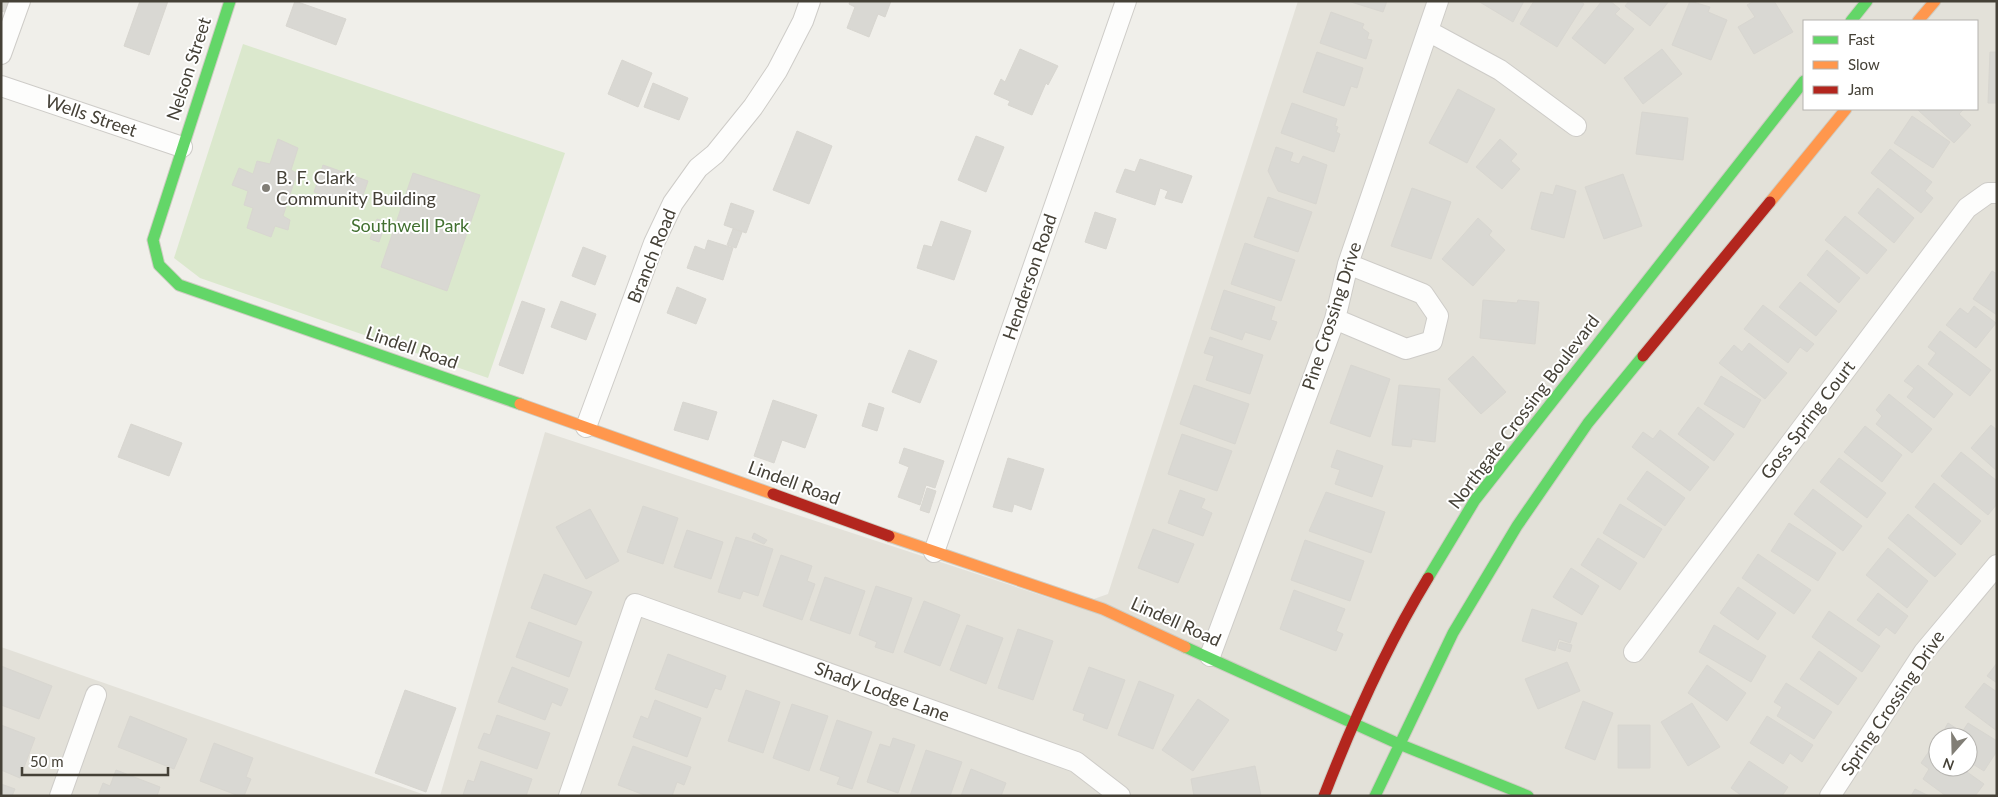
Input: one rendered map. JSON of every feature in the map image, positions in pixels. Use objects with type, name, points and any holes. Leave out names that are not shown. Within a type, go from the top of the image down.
[{"type":"main road","name":"Nelson Street","points":[[182,147],[230,1]]},
{"type":"main road","points":[[1852,20],[1867,1]]},
{"type":"main road","points":[[1919,20],[1935,1]]},
{"type":"main road","name":"Northgate Crossing Boulevard","points":[[1324,796],[1353,721],[1409,609],[1475,500],[1637,301],[1803,82]]},
{"type":"main road","points":[[1375,796],[1453,633],[1517,526],[1588,423],[1663,324],[1845,110]]},
{"type":"main road","name":"Lindell Road","points":[[182,147],[154,240],[159,265],[179,285],[586,427],[934,552],[1103,609],[1353,721],[1399,744],[1524,795]]},
{"type":"street","points":[[1,54],[20,1]]},
{"type":"street","name":"Branch Road","points":[[586,427],[654,243],[673,203],[698,168],[715,154],[753,107],[777,71],[803,21],[810,1]]},
{"type":"street","name":"Henderson Road","points":[[934,552],[1126,1]]},
{"type":"street","name":"Pine Crossing Drive","points":[[1210,656],[1335,320],[1348,264],[1438,1]]},
{"type":"street","points":[[1428,30],[1500,70],[1576,126]]},
{"type":"street","name":"Wells Street","points":[[1,86],[182,147]]},
{"type":"street","name":"Goss Spring Court","points":[[1634,652],[1967,208],[1992,193]]},
{"type":"street","points":[[1335,320],[1406,349],[1432,341],[1438,316],[1423,294],[1348,264]]},
{"type":"street","name":"Spring Crossing Drive","points":[[1830,796],[1924,652],[1997,566]]},
{"type":"street","name":"Shady Lodge Lane","points":[[569,796],[636,604],[1076,762],[1120,796]]},
{"type":"street","points":[[60,796],[96,695]]},
{"type":"shaded area","points":[[1298,1],[1997,1],[1997,796],[440,796],[545,432],[1074,606],[1108,594]]},
{"type":"shaded area","points":[[1,647],[428,796],[1,796]]},
{"type":"green space","name":"Southwell Park","points":[[243,44],[565,153],[488,378],[200,278],[174,258]]},
{"type":"building","points":[[1,1],[12,1],[8,13],[1,11]]},
{"type":"building","points":[[140,1],[168,1],[149,55],[124,46]]},
{"type":"building","points":[[295,1],[346,19],[336,45],[286,26]]},
{"type":"building","points":[[850,1],[891,1],[885,17],[878,14],[869,37],[847,28],[855,7],[849,4]]},
{"type":"building","points":[[1348,1],[1387,1],[1383,12]]},
{"type":"building","points":[[1478,1],[1524,1],[1513,22]]},
{"type":"building","points":[[1534,1],[1580,1],[1584,4],[1557,47],[1520,24]]},
{"type":"building","points":[[1602,1],[1610,1],[1620,9],[1615,14],[1634,29],[1605,64],[1572,38]]},
{"type":"building","points":[[1629,1],[1669,1],[1650,26],[1625,6]]},
{"type":"building","points":[[1690,1],[1710,7],[1708,12],[1727,20],[1711,60],[1672,45]]},
{"type":"building","points":[[1754,1],[1774,1],[1793,32],[1754,54],[1738,27],[1755,17],[1747,5]]},
{"type":"building","points":[[1331,12],[1364,24],[1362,28],[1369,33],[1367,39],[1372,40],[1366,59],[1320,43]]},
{"type":"building","points":[[1020,49],[1058,66],[1048,85],[1046,83],[1032,115],[1008,105],[1010,101],[994,94],[1001,79],[1005,82]]},
{"type":"building","points":[[1662,49],[1682,74],[1643,104],[1624,78]]},
{"type":"building","points":[[1317,52],[1363,68],[1357,88],[1351,86],[1344,106],[1303,92]]},
{"type":"building","points":[[1990,52],[1997,52],[1997,103],[1988,103]]},
{"type":"building","points":[[622,60],[652,73],[638,107],[608,94]]},
{"type":"building","points":[[653,83],[688,98],[679,120],[644,107]]},
{"type":"building","points":[[1458,89],[1495,109],[1467,163],[1429,143]]},
{"type":"building","points":[[1292,103],[1337,119],[1335,126],[1338,127],[1336,132],[1340,134],[1334,152],[1281,133]]},
{"type":"building","points":[[1918,110],[1963,110],[1959,114],[1971,125],[1954,143]]},
{"type":"building","points":[[1642,112],[1688,118],[1683,160],[1636,154]]},
{"type":"building","points":[[1912,116],[1950,142],[1933,168],[1894,143]]},
{"type":"building","points":[[797,131],[832,146],[809,204],[773,190]]},
{"type":"building","points":[[976,136],[1004,147],[986,192],[958,180]]},
{"type":"building","name":"B. F. Clark Community Building","points":[[278,139],[298,148],[291,170],[297,173],[283,216],[290,220],[288,230],[275,226],[271,237],[247,228],[253,208],[244,205],[248,191],[232,185],[239,168],[253,174],[257,161],[270,164]]},
{"type":"building","points":[[1500,139],[1517,154],[1511,161],[1520,169],[1502,189],[1476,167]]},
{"type":"building","points":[[1276,147],[1293,153],[1290,161],[1299,164],[1303,156],[1327,165],[1316,204],[1278,191],[1268,171]]},
{"type":"building","points":[[1890,149],[1932,182],[1925,191],[1933,198],[1921,213],[1871,173]]},
{"type":"building","points":[[1140,159],[1192,176],[1182,203],[1165,198],[1168,191],[1160,188],[1155,205],[1116,192],[1125,169],[1135,172]]},
{"type":"building","points":[[323,165],[368,181],[359,207],[314,192]]},
{"type":"building","points":[[413,173],[480,195],[447,291],[381,267]]},
{"type":"building","points":[[1623,174],[1642,226],[1604,239],[1585,187]]},
{"type":"building","points":[[1556,185],[1576,191],[1564,238],[1531,229],[1541,192],[1553,195]]},
{"type":"building","points":[[1412,188],[1451,202],[1431,259],[1391,246]]},
{"type":"building","points":[[1878,188],[1914,218],[1894,243],[1858,213]]},
{"type":"building","points":[[1268,197],[1312,212],[1298,252],[1254,237]]},
{"type":"building","points":[[731,203],[754,211],[746,233],[724,225]]},
{"type":"building","points":[[1095,212],[1116,219],[1106,249],[1085,242]]},
{"type":"building","points":[[1845,216],[1887,250],[1867,274],[1825,240]]},
{"type":"building","points":[[1478,218],[1492,231],[1489,235],[1505,250],[1473,286],[1442,259]]},
{"type":"building","points":[[377,219],[386,222],[379,242],[370,239]]},
{"type":"building","points":[[941,221],[971,231],[954,280],[917,268],[924,245],[932,247]]},
{"type":"building","points":[[733,229],[742,232],[736,248],[727,245]]},
{"type":"building","points":[[708,240],[733,248],[723,280],[687,268],[695,246],[705,250]]},
{"type":"building","points":[[1245,243],[1295,260],[1281,301],[1231,284]]},
{"type":"building","points":[[583,247],[606,256],[595,285],[572,276]]},
{"type":"building","points":[[1827,250],[1860,278],[1839,303],[1807,275]]},
{"type":"building","points":[[1992,271],[1997,274],[1997,315],[1973,299]]},
{"type":"building","points":[[1800,282],[1837,311],[1816,336],[1779,307]]},
{"type":"building","points":[[677,287],[706,299],[696,324],[667,313]]},
{"type":"building","points":[[1224,290],[1275,307],[1271,320],[1277,322],[1270,340],[1245,332],[1242,340],[1211,329]]},
{"type":"building","points":[[1483,300],[1517,303],[1518,300],[1539,302],[1535,344],[1480,338]]},
{"type":"building","points":[[522,301],[545,309],[523,374],[499,365]]},
{"type":"building","points":[[561,301],[596,314],[586,340],[551,327]]},
{"type":"building","points":[[1763,305],[1814,344],[1807,352],[1800,347],[1788,363],[1744,329]]},
{"type":"building","points":[[1974,306],[1996,323],[1976,348],[1946,325],[1960,308],[1968,314]]},
{"type":"building","points":[[1940,331],[1991,370],[1970,396],[1928,364],[1936,353],[1928,347]]},
{"type":"building","points":[[1210,337],[1263,355],[1250,394],[1206,380],[1214,356],[1204,353]]},
{"type":"building","points":[[1749,343],[1787,373],[1765,399],[1719,363],[1734,345],[1742,352]]},
{"type":"building","points":[[909,350],[937,361],[920,403],[892,392]]},
{"type":"building","points":[[1473,356],[1506,392],[1481,414],[1448,379]]},
{"type":"building","points":[[1351,365],[1390,379],[1370,437],[1330,423]]},
{"type":"building","points":[[1918,365],[1953,394],[1934,418],[1907,397],[1914,388],[1904,381]]},
{"type":"building","points":[[1721,376],[1761,400],[1744,428],[1704,404]]},
{"type":"building","points":[[1194,385],[1249,404],[1235,444],[1180,424]]},
{"type":"building","points":[[1399,385],[1440,389],[1435,442],[1412,439],[1411,447],[1392,445]]},
{"type":"building","points":[[1889,394],[1932,429],[1912,453],[1876,424],[1882,416],[1876,410]]},
{"type":"building","points":[[773,400],[817,415],[805,448],[782,440],[774,463],[754,456]]},
{"type":"building","points":[[683,402],[717,412],[708,440],[674,430]]},
{"type":"building","points":[[869,403],[884,408],[877,431],[862,426]]},
{"type":"building","points":[[1698,407],[1734,434],[1714,461],[1678,434]]},
{"type":"building","points":[[131,424],[182,443],[169,476],[118,457]]},
{"type":"building","points":[[1991,425],[1997,430],[1997,471],[1971,448]]},
{"type":"building","points":[[1865,426],[1902,455],[1882,482],[1844,452]]},
{"type":"building","points":[[1660,430],[1709,467],[1690,491],[1632,447],[1643,432],[1653,439]]},
{"type":"building","points":[[1182,434],[1232,451],[1217,491],[1168,474]]},
{"type":"building","points":[[904,448],[944,461],[935,488],[926,485],[920,505],[898,497],[909,467],[899,463]]},
{"type":"building","points":[[1337,450],[1383,466],[1372,497],[1335,484],[1340,470],[1331,467]]},
{"type":"building","points":[[1961,452],[1997,481],[1997,504],[1988,515],[1941,476]]},
{"type":"building","points":[[1008,458],[1044,469],[1031,510],[1014,504],[1012,512],[993,507]]},
{"type":"building","points":[[1839,458],[1886,493],[1867,518],[1820,482]]},
{"type":"building","points":[[1647,471],[1685,498],[1665,526],[1627,499]]},
{"type":"building","points":[[1934,483],[1981,521],[1961,545],[1915,507]]},
{"type":"building","points":[[927,488],[936,491],[929,513],[920,510]]},
{"type":"building","points":[[1813,489],[1862,526],[1843,551],[1794,514]]},
{"type":"building","points":[[1180,490],[1205,499],[1201,508],[1212,513],[1203,536],[1168,523]]},
{"type":"building","points":[[1326,492],[1385,512],[1371,553],[1309,531]]},
{"type":"building","points":[[1620,504],[1662,529],[1644,558],[1603,533]]},
{"type":"building","points":[[643,506],[678,518],[663,564],[627,552]]},
{"type":"building","points":[[590,509],[619,561],[586,579],[556,527]]},
{"type":"building","points":[[1908,514],[1956,554],[1935,577],[1888,538]]},
{"type":"building","points":[[1789,523],[1836,553],[1818,581],[1771,551]]},
{"type":"building","points":[[1153,529],[1194,544],[1178,583],[1138,568]]},
{"type":"building","points":[[687,530],[723,542],[711,579],[674,567]]},
{"type":"building","points":[[754,533],[767,540],[764,544],[752,538]]},
{"type":"building","points":[[736,537],[773,549],[758,596],[743,591],[740,599],[718,592]]},
{"type":"building","points":[[1598,538],[1637,563],[1620,590],[1581,565]]},
{"type":"building","points":[[1305,540],[1364,561],[1350,601],[1291,580]]},
{"type":"building","points":[[1888,548],[1928,581],[1907,608],[1866,575]]},
{"type":"building","points":[[1758,554],[1811,590],[1794,614],[1742,578]]},
{"type":"building","points":[[781,555],[812,566],[807,581],[815,584],[802,620],[763,606]]},
{"type":"building","points":[[1571,568],[1599,586],[1582,615],[1553,597]]},
{"type":"building","points":[[544,574],[592,592],[576,625],[531,608]]},
{"type":"building","points":[[825,577],[865,591],[850,634],[810,620]]},
{"type":"building","points":[[876,586],[912,598],[893,653],[875,647],[877,642],[859,635]]},
{"type":"building","points":[[1738,587],[1776,613],[1758,640],[1720,613]]},
{"type":"building","points":[[1294,590],[1345,609],[1336,631],[1343,634],[1336,651],[1280,629]]},
{"type":"building","points":[[1878,593],[1908,616],[1895,634],[1886,627],[1879,636],[1857,620]]},
{"type":"building","points":[[924,601],[960,615],[940,666],[904,652]]},
{"type":"building","points":[[1532,609],[1577,623],[1570,643],[1559,639],[1555,651],[1522,641]]},
{"type":"building","points":[[1829,611],[1880,646],[1862,672],[1812,637]]},
{"type":"building","points":[[529,622],[582,642],[569,677],[516,657]]},
{"type":"building","points":[[967,625],[1003,638],[986,684],[950,670]]},
{"type":"building","points":[[1714,625],[1766,656],[1751,682],[1699,652]]},
{"type":"building","points":[[1018,629],[1053,641],[1033,700],[998,688]]},
{"type":"building","points":[[1560,642],[1572,645],[1570,652],[1558,648]]},
{"type":"building","points":[[1819,651],[1857,678],[1838,705],[1800,679]]},
{"type":"building","points":[[668,654],[726,676],[721,690],[715,688],[707,708],[655,689]]},
{"type":"building","points":[[1567,662],[1580,691],[1538,709],[1525,679]]},
{"type":"building","points":[[1997,663],[1997,683],[1987,676]]},
{"type":"building","points":[[1707,665],[1746,693],[1727,721],[1688,693]]},
{"type":"building","points":[[1,666],[52,686],[39,719],[1,705]]},
{"type":"building","points":[[512,667],[568,689],[561,706],[552,702],[545,720],[498,702]]},
{"type":"building","points":[[1089,667],[1125,680],[1107,729],[1083,720],[1085,714],[1073,710]]},
{"type":"building","points":[[1139,681],[1174,695],[1153,749],[1118,735]]},
{"type":"building","points":[[1786,683],[1832,712],[1814,739],[1777,716],[1782,707],[1774,702]]},
{"type":"building","points":[[1984,683],[1997,692],[1997,731],[1965,707]]},
{"type":"building","points":[[405,690],[456,708],[426,792],[375,773]]},
{"type":"building","points":[[746,690],[780,702],[763,753],[728,741]]},
{"type":"building","points":[[1198,699],[1229,720],[1193,771],[1162,750]]},
{"type":"building","points":[[655,700],[701,718],[687,757],[633,737],[641,716],[648,719]]},
{"type":"building","points":[[1583,701],[1613,713],[1595,760],[1565,748]]},
{"type":"building","points":[[1692,703],[1720,747],[1688,766],[1661,722]]},
{"type":"building","points":[[792,704],[828,716],[809,771],[773,758]]},
{"type":"building","points":[[497,715],[550,733],[537,769],[478,748],[484,733],[490,735]]},
{"type":"building","points":[[130,716],[187,739],[174,769],[118,747]]},
{"type":"building","points":[[1767,716],[1813,745],[1802,762],[1790,753],[1783,764],[1750,743]]},
{"type":"building","points":[[837,720],[872,732],[852,789],[837,784],[840,777],[820,770]]},
{"type":"building","points":[[1948,723],[1954,727],[1946,727]]},
{"type":"building","points":[[1968,723],[1974,727],[1965,727]]},
{"type":"building","points":[[1,725],[35,738],[20,778],[1,770]]},
{"type":"building","points":[[1618,725],[1650,725],[1650,768],[1618,768]]},
{"type":"building","points":[[1978,729],[1997,741],[1997,751],[1984,771],[1978,767]]},
{"type":"building","points":[[893,738],[915,745],[898,793],[867,782],[880,744],[890,747]]},
{"type":"building","points":[[214,743],[253,758],[246,777],[251,779],[244,796],[239,796],[200,781]]},
{"type":"building","points":[[633,746],[691,767],[684,785],[677,782],[672,796],[647,796],[618,785]]},
{"type":"building","points":[[926,750],[962,762],[950,796],[910,796]]},
{"type":"building","points":[[1928,753],[1928,768],[1921,763]]},
{"type":"building","points":[[481,761],[532,779],[526,796],[463,795],[468,780],[474,782]]},
{"type":"building","points":[[1749,761],[1788,787],[1782,796],[1742,796],[1731,788]]},
{"type":"building","points":[[1255,766],[1261,796],[1194,796],[1191,779]]},
{"type":"building","points":[[971,769],[1006,783],[1001,796],[961,796]]},
{"type":"building","points":[[116,770],[160,787],[157,796],[98,796],[103,783],[110,786]]},
{"type":"building","points":[[1928,771],[1928,777],[1974,777],[1984,784],[1975,796],[1946,796],[1923,779]]},
{"type":"building","points":[[1,784],[15,789],[12,796],[1,796]]},
{"type":"building","points":[[1915,789],[1929,796],[1911,796]]},
{"type":"traffic: fast","points":[[230,1],[153,240],[159,265],[179,285],[520,404]]},
{"type":"traffic: fast","points":[[1852,20],[1867,1]]},
{"type":"traffic: fast","points":[[1428,578],[1475,500],[1803,82]]},
{"type":"traffic: fast","points":[[1375,796],[1453,633],[1517,526],[1588,423],[1643,356]]},
{"type":"traffic: fast","points":[[1185,647],[1399,744],[1528,796]]},
{"type":"traffic: slow","points":[[1919,20],[1935,1]]},
{"type":"traffic: slow","points":[[1770,202],[1845,110]]},
{"type":"traffic: slow","points":[[520,404],[773,494]]},
{"type":"traffic: slow","points":[[889,536],[1103,609],[1185,647]]},
{"type":"traffic: jam","points":[[1643,356],[1770,202]]},
{"type":"traffic: jam","points":[[773,494],[889,536]]},
{"type":"traffic: jam","points":[[1324,796],[1371,685],[1398,631],[1428,578]]},
{"type":"place","name":"B. F. Clark Community Building","points":[[266,188]]}]
